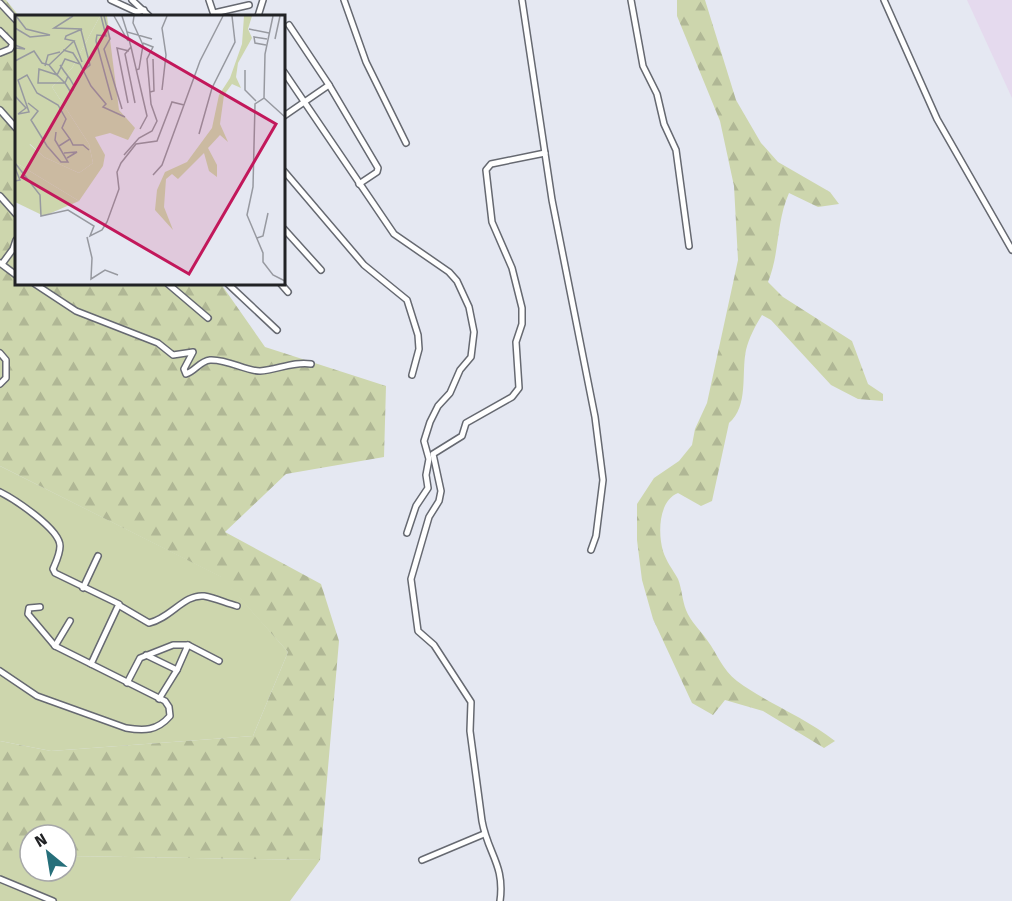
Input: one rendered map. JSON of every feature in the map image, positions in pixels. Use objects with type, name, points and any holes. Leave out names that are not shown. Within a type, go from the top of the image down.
[{"type":"street","points":[[111,0],[136,12],[144,10]]},
{"type":"street","points":[[132,0],[148,15]]},
{"type":"street","points":[[209,0],[214,15],[249,5]]},
{"type":"street","points":[[258,15],[263,0]]},
{"type":"street","points":[[344,0],[366,62],[406,143]]},
{"type":"street","points":[[522,0],[567,284],[595,417],[603,480],[596,536],[591,550]]},
{"type":"street","points":[[631,0],[643,66],[657,93],[664,124],[676,150],[689,246]]},
{"type":"street","points":[[884,0],[937,119],[1012,250]]},
{"type":"street","points":[[0,3],[15,19]]},
{"type":"street","points":[[289,25],[329,85],[378,168],[377,172],[359,184]]},
{"type":"street","points":[[0,30],[13,44],[8,51]]},
{"type":"street","points":[[0,53],[15,51]]},
{"type":"street","points":[[285,73],[394,234],[449,272],[458,281],[472,322],[474,341],[471,357],[460,370],[450,393],[438,406],[425,436],[441,491],[440,501],[429,517],[411,585],[418,631],[434,645],[471,702],[470,736],[484,834],[501,874],[500,901]]},
{"type":"street","points":[[285,115],[329,85]]},
{"type":"street","points":[[0,110],[15,127]]},
{"type":"street","points":[[431,456],[462,436],[466,423],[488,412],[517,392],[516,342],[522,324],[522,308],[512,268],[492,222],[485,173],[491,164],[545,153]]},
{"type":"street","points":[[285,172],[364,265],[407,300],[419,342],[412,375]]},
{"type":"street","points":[[0,196],[15,212]]},
{"type":"street","points":[[285,230],[321,270]]},
{"type":"street","points":[[15,243],[1,264],[15,274]]},
{"type":"street","points":[[37,285],[76,311],[158,343],[173,355],[193,352],[184,369],[186,374],[207,360],[232,362],[261,371],[287,368],[298,363],[311,364]]},
{"type":"street","points":[[169,285],[208,318]]},
{"type":"street","points":[[229,285],[277,330]]},
{"type":"street","points":[[282,285],[288,292]]},
{"type":"street","points":[[0,353],[7,366],[6,378],[0,384]]},
{"type":"street","points":[[407,533],[417,506],[428,488],[431,456]]},
{"type":"street","points":[[0,492],[50,527],[58,538],[60,546],[54,571],[83,588],[102,594],[149,622],[164,619],[181,604],[196,597],[204,596],[237,606]]},
{"type":"street","points":[[83,588],[98,556]]},
{"type":"street","points":[[92,664],[120,606]]},
{"type":"street","points":[[0,671],[37,696],[140,730],[156,729],[170,716],[169,707],[159,699],[55,646],[28,614],[29,608],[40,607]]},
{"type":"street","points":[[55,646],[70,621]]},
{"type":"street","points":[[127,683],[135,664],[146,655],[173,645],[188,645],[219,661]]},
{"type":"street","points":[[159,699],[177,670],[188,645]]},
{"type":"street","points":[[146,655],[177,670]]},
{"type":"street","points":[[422,860],[484,834]]},
{"type":"street","points":[[0,879],[53,901]]},
{"type":"shaded area","points":[[967,0],[1012,0],[1012,98]]},
{"type":"green space","points":[[0,0],[6,0],[18,15],[15,15],[15,285],[222,285],[265,347],[386,386],[384,457],[286,474],[225,532],[321,584],[339,641],[320,860],[78,856],[78,823],[18,823],[18,855],[0,855],[0,741],[51,751],[253,736],[288,652],[221,577],[0,466]]},
{"type":"green space","points":[[677,0],[705,0],[736,100],[761,143],[778,162],[830,192],[839,204],[818,207],[789,193],[768,282],[783,297],[852,341],[868,384],[883,394],[883,401],[858,399],[831,385],[771,320],[762,315],[752,332],[746,350],[742,399],[735,416],[729,423],[712,501],[701,506],[678,493],[667,503],[661,519],[660,536],[663,551],[678,579],[686,610],[724,667],[737,681],[761,697],[835,741],[824,748],[763,711],[725,700],[713,715],[692,703],[653,619],[642,580],[637,540],[637,504],[654,478],[679,461],[692,445],[695,429],[707,403],[738,260],[734,186],[720,121],[677,16]]},
{"type":"green space","points":[[0,466],[222,577],[288,652],[253,736],[51,751],[0,741]]},
{"type":"green space","points":[[0,855],[18,855],[18,883],[78,883],[78,856],[320,860],[290,901],[0,901]]}]
